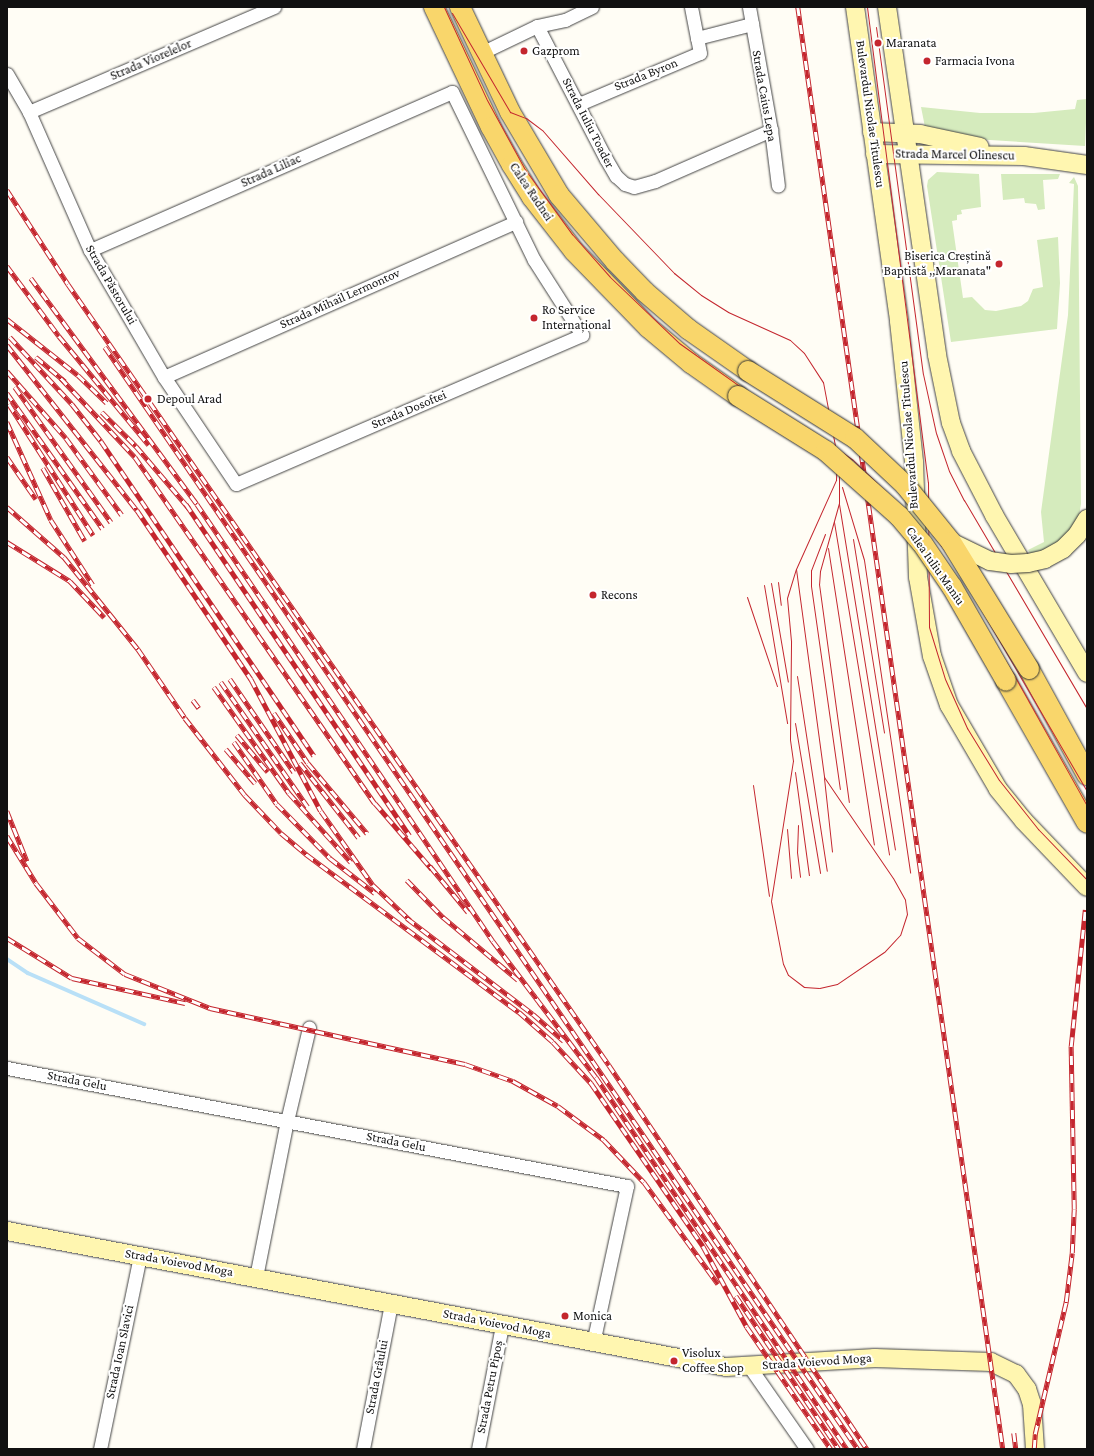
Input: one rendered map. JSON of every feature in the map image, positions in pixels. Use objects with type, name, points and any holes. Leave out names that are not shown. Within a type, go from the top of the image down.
[{"type":"main road","name":"Calea Radnei","points":[[434,7],[491,127],[532,197],[602,283],[671,347]]},
{"type":"main road","name":"Calea Radnei","points":[[460,7],[522,135],[559,195],[615,261],[645,292],[688,329]]},
{"type":"main road","name":"Calea Iuliu Maniu","points":[[688,329],[748,371],[855,438],[905,485],[951,542],[1029,669],[1087,775]]},
{"type":"main road","name":"Calea Iuliu Maniu","points":[[671,347],[738,396],[826,451],[899,516],[922,543],[952,587],[1087,823]]},
{"type":"street","name":"Strada Viorelelor","points":[[29,112],[274,7]]},
{"type":"street","points":[[481,53],[537,26],[565,20],[592,7]]},
{"type":"street","points":[[691,7],[699,38],[752,24]]},
{"type":"street","name":"Strada Caius Lepa","points":[[750,7],[771,130],[778,186]]},
{"type":"street","name":"Bulevardul Nicolae Titulescu","points":[[855,7],[906,380],[914,462],[918,577],[932,656],[949,705],[998,789],[1024,822],[1087,887]]},
{"type":"street","points":[[887,7],[936,347],[951,424],[962,451],[991,509],[1087,673]]},
{"type":"street","name":"Strada Iuliu Toader","points":[[537,26],[616,176],[625,184],[634,187],[655,181],[771,130]]},
{"type":"street","name":"Strada Byron","points":[[579,104],[700,53],[699,38]]},
{"type":"street","name":"Strada Păstorului","points":[[7,74],[29,112],[90,250],[164,376],[236,484]]},
{"type":"street","name":"Strada Liliac","points":[[90,250],[452,92],[516,222]]},
{"type":"street","name":"Strada Marcel Olinescu","points":[[872,132],[905,132],[1024,156]]},
{"type":"street","name":"Strada Marcel Olinescu","points":[[875,154],[908,153],[1024,156]]},
{"type":"street","points":[[1024,156],[1087,165]]},
{"type":"street","name":"Strada Dosoftei","points":[[236,484],[582,335],[551,289],[516,222]]},
{"type":"street","name":"Strada Mihail Lermontov","points":[[164,376],[516,222]]},
{"type":"street","points":[[951,542],[990,561],[1011,564],[1028,563],[1045,559],[1063,549],[1077,535],[1087,518]]},
{"type":"street","points":[[256,1277],[286,1121],[309,1028]]},
{"type":"street","name":"Strada Gelu","points":[[7,1068],[627,1186],[593,1343]]},
{"type":"street","name":"Strada Voievod Moga","points":[[7,1231],[726,1367],[796,1361],[875,1358],[991,1362],[1016,1374],[1027,1389],[1032,1404],[1035,1449]]},
{"type":"street","name":"Strada Ioan Slavici","points":[[100,1449],[140,1256]]},
{"type":"street","name":"Strada Grâului","points":[[363,1449],[390,1304]]},
{"type":"street","name":"Strada Petru Pipoș","points":[[478,1449],[502,1325]]},
{"type":"street","points":[[749,1366],[807,1449]]},
{"type":"green space","points":[[1087,99],[1085,146],[974,139],[925,127],[921,107],[980,113],[1034,113],[1075,109],[1077,100]]},
{"type":"green space","points":[[937,172],[979,174],[981,207],[961,210],[962,214],[957,215],[957,220],[952,221],[963,298],[972,297],[985,310],[996,311],[1021,306],[1028,301],[1033,289],[1043,287],[1037,240],[1058,237],[1060,283],[1057,329],[951,342],[927,186],[928,180]]},
{"type":"green space","points":[[1001,174],[1060,174],[1058,179],[1043,180],[1045,209],[1038,210],[1036,204],[1025,203],[1024,198],[1003,200]]},
{"type":"green space","points":[[1074,177],[1078,186],[1081,504],[1079,516],[1067,535],[1053,546],[1031,555],[1028,550],[1044,542],[1041,512],[1068,315],[1074,184],[1069,183]]},
{"type":"waterway","points":[[7,959],[28,973],[144,1024]]},
{"type":"tram line","points":[[444,7],[487,100],[524,168],[572,234],[610,277],[679,343],[742,388],[810,430],[853,460],[912,517],[952,572],[1015,677],[1087,806]]},
{"type":"tram line","points":[[867,7],[928,482],[929,627],[945,679],[967,728],[999,780],[1038,829],[1087,880]]},
{"type":"tram line","points":[[452,13],[510,112],[526,118],[543,131],[598,194],[674,273],[701,295],[728,312],[790,340],[804,353],[823,382],[836,451]]},
{"type":"tram line","points":[[876,27],[923,374],[936,433],[949,471],[964,500],[1087,709]]},
{"type":"tram line","points":[[796,569],[824,777],[893,878],[905,900],[907,914],[900,935],[884,952],[837,984],[819,988],[804,987],[788,975],[783,964],[771,901],[793,761],[790,740],[791,641],[787,598],[796,569],[836,480],[837,453]]},
{"type":"tram line","points":[[839,474],[839,503],[820,571],[819,584],[849,802]]},
{"type":"tram line","points":[[842,487],[864,560],[910,873]]},
{"type":"tram line","points":[[839,504],[895,849]]},
{"type":"tram line","points":[[918,515],[953,561],[1087,791]]},
{"type":"tram line","points":[[834,522],[889,854]]},
{"type":"tram line","points":[[825,534],[811,570],[811,586],[840,789]]},
{"type":"tram line","points":[[853,539],[884,733]]},
{"type":"tram line","points":[[828,548],[874,844]]},
{"type":"tram line","points":[[778,582],[781,605]]},
{"type":"tram line","points":[[771,583],[788,682]]},
{"type":"tram line","points":[[764,585],[787,723]]},
{"type":"tram line","points":[[747,597],[777,686]]},
{"type":"tram line","points":[[797,676],[827,871]]},
{"type":"tram line","points":[[795,723],[820,873]]},
{"type":"tram line","points":[[795,772],[809,875]]},
{"type":"tram line","points":[[824,778],[832,852]]},
{"type":"tram line","points":[[753,785],[769,896]]},
{"type":"tram line","points":[[798,825],[797,852],[800,877]]},
{"type":"tram line","points":[[787,829],[791,878]]},
{"type":"railway","points":[[798,7],[1003,1449]]},
{"type":"railway","points":[[7,190],[68,284],[609,1065],[867,1449]]},
{"type":"railway","points":[[7,266],[59,336],[149,445]]},
{"type":"railway","points":[[31,278],[197,504],[493,941],[596,1077],[847,1449]]},
{"type":"railway","points":[[7,319],[78,375],[107,403]]},
{"type":"railway","points":[[10,337],[72,404],[101,441],[314,756]]},
{"type":"railway","points":[[7,345],[137,510],[251,679],[321,811],[373,885],[410,920]]},
{"type":"railway","points":[[105,347],[858,1449]]},
{"type":"railway","points":[[36,357],[65,381]]},
{"type":"railway","points":[[7,371],[66,438],[122,515]]},
{"type":"railway","points":[[61,378],[135,457],[375,803],[432,869]]},
{"type":"railway","points":[[15,387],[111,522]]},
{"type":"railway","points":[[7,393],[103,529]]},
{"type":"railway","points":[[9,404],[93,535]]},
{"type":"railway","points":[[102,412],[136,446],[189,508]]},
{"type":"railway","points":[[7,422],[51,520],[93,585]]},
{"type":"railway","points":[[7,457],[36,499]]},
{"type":"railway","points":[[43,468],[85,541]]},
{"type":"railway","points":[[186,504],[410,836]]},
{"type":"railway","points":[[7,507],[64,557],[138,649],[185,718],[245,795],[281,833],[306,854],[519,1012],[553,1042],[591,1083],[703,1246],[747,1327],[831,1449]]},
{"type":"railway","points":[[7,542],[70,581],[104,617]]},
{"type":"railway","points":[[230,679],[294,772]]},
{"type":"railway","points":[[221,682],[308,807]]},
{"type":"railway","points":[[214,687],[289,793],[351,862]]},
{"type":"railway","points":[[193,700],[199,708]]},
{"type":"railway","points":[[274,713],[308,763],[367,833]]},
{"type":"railway","points":[[237,735],[268,772]]},
{"type":"railway","points":[[234,742],[277,804],[330,858],[375,893]]},
{"type":"railway","points":[[226,749],[255,783]]},
{"type":"railway","points":[[300,763],[359,838]]},
{"type":"railway","points":[[7,811],[27,861]]},
{"type":"railway","points":[[7,836],[36,883],[78,938],[125,974],[210,1008],[465,1064],[513,1081],[558,1106],[604,1140],[644,1182],[718,1284]]},
{"type":"railway","points":[[430,866],[468,912]]},
{"type":"railway","points":[[407,880],[443,917],[518,980]]},
{"type":"railway","points":[[1034,1449],[1035,1434],[1066,1302],[1072,1253],[1074,1209],[1071,1046],[1085,910]]},
{"type":"railway","points":[[407,918],[533,1014],[564,1041]]},
{"type":"railway","points":[[7,938],[72,978],[185,1003]]},
{"type":"railway","points":[[736,1296],[839,1449]]},
{"type":"railway","points":[[1014,1433],[1016,1449]]},
{"type":"place","name":"Maranata","points":[[878,43]]},
{"type":"place","name":"Gazprom","points":[[524,51]]},
{"type":"place","name":"Farmacia Ivona","points":[[927,61]]},
{"type":"place","name":"Biserica Creștină Baptistă ,,Maranata\"","points":[[999,264]]},
{"type":"place","name":"Ro Service Internațional","points":[[534,318]]},
{"type":"place","name":"Depoul Arad","points":[[148,399]]},
{"type":"place","name":"Recons","points":[[593,595]]},
{"type":"place","name":"Monica","points":[[565,1316]]},
{"type":"place","name":"Visolux Coffee Shop","points":[[674,1361]]}]
